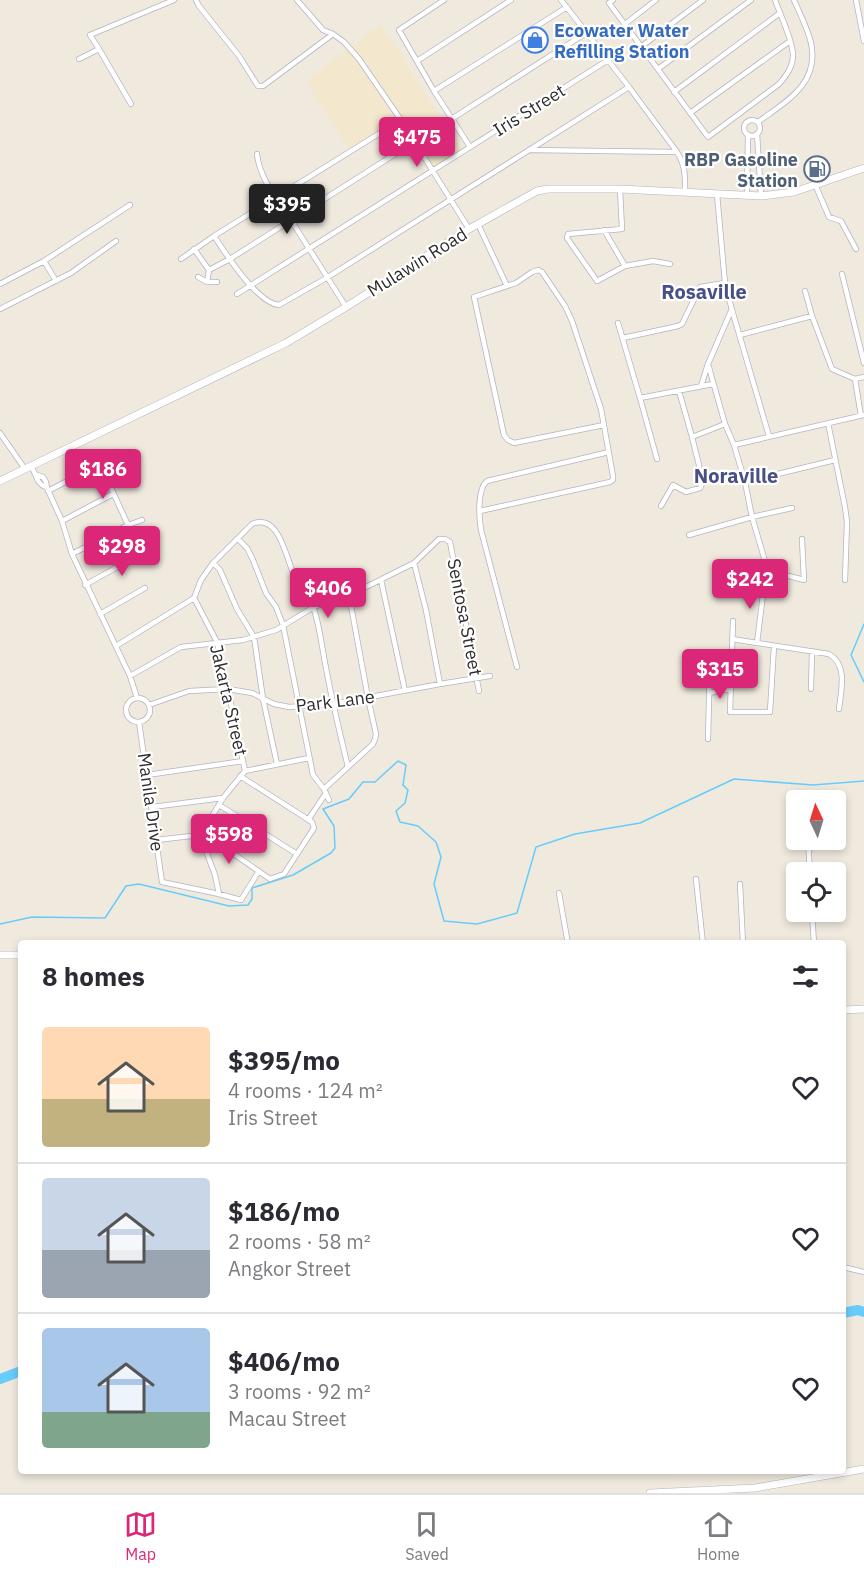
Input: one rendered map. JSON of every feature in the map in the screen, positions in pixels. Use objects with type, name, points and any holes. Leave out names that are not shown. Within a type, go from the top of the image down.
[{"type":"main road","name":"Mulawin Road","points":[[0,481],[286,343],[346,308],[469,229],[537,191],[620,189],[747,196],[776,195],[794,192],[864,168]]},
{"type":"main road","points":[[0,955],[18,955]]},
{"type":"main road","points":[[846,1010],[864,1010]]},
{"type":"main road","points":[[846,1472],[864,1469]]},
{"type":"main road","points":[[650,1493],[755,1488],[835,1474]]},
{"type":"street","points":[[131,104],[90,35],[174,0]]},
{"type":"street","points":[[196,0],[239,56],[258,86],[263,86],[333,34]]},
{"type":"street","points":[[297,0],[324,30],[344,42],[359,59],[401,120],[469,229]]},
{"type":"street","points":[[444,0],[399,30],[470,147]]},
{"type":"street","points":[[417,61],[511,0]]},
{"type":"street","points":[[561,0],[677,152],[685,170],[685,193]]},
{"type":"street","points":[[613,0],[609,3],[708,137],[779,84],[787,74],[793,53],[775,0]]},
{"type":"street","points":[[625,24],[656,0]]},
{"type":"street","points":[[642,46],[703,0]]},
{"type":"street","points":[[658,69],[751,0]]},
{"type":"street","points":[[758,122],[795,95],[808,78],[812,63],[811,44],[794,0]]},
{"type":"street","points":[[856,0],[864,41]]},
{"type":"street","points":[[434,91],[567,7]]},
{"type":"street","points":[[674,92],[780,13]]},
{"type":"street","points":[[453,118],[586,33]]},
{"type":"street","points":[[690,113],[790,41]]},
{"type":"street","points":[[79,59],[99,49]]},
{"type":"street","name":"Iris Street","points":[[237,294],[608,60]]},
{"type":"street","points":[[214,236],[251,286],[274,305],[279,305],[452,200],[629,87]]},
{"type":"street","points":[[747,196],[748,135],[744,130],[745,123],[751,119],[758,122],[760,128],[757,134],[761,196]]},
{"type":"street","points":[[181,259],[214,236],[401,120]]},
{"type":"street","points":[[748,135],[757,134]]},
{"type":"street","points":[[208,270],[230,259],[414,142]]},
{"type":"street","points":[[529,150],[677,152]]},
{"type":"street","points":[[257,154],[258,166],[263,179],[346,308]]},
{"type":"street","points":[[747,166],[759,166]]},
{"type":"street","points":[[815,184],[829,217],[841,221],[856,249]]},
{"type":"street","points":[[620,189],[622,229],[568,234],[567,238],[597,281],[626,266],[653,261],[670,264]]},
{"type":"street","points":[[717,194],[725,283],[769,436]]},
{"type":"street","points":[[0,284],[44,261],[130,205]]},
{"type":"street","points":[[478,224],[507,286]]},
{"type":"street","points":[[604,230],[626,266]]},
{"type":"street","points":[[0,309],[71,273],[116,242]]},
{"type":"street","points":[[194,249],[208,270],[207,282]]},
{"type":"street","points":[[44,261],[56,281]]},
{"type":"street","points":[[480,511],[610,482],[613,476],[609,452],[604,425],[601,409],[572,321],[565,306],[542,272],[538,270],[532,272],[522,280],[474,297],[504,435],[508,440],[514,442],[604,425]]},
{"type":"street","points":[[842,274],[864,363]]},
{"type":"street","points":[[198,277],[207,282],[217,282]]},
{"type":"street","points":[[623,338],[682,324],[700,287],[725,283]]},
{"type":"street","points":[[806,291],[812,316],[832,369],[855,379],[864,377]]},
{"type":"street","points":[[701,386],[708,364],[732,310]]},
{"type":"street","points":[[740,335],[812,316]]},
{"type":"street","points":[[618,323],[657,459]]},
{"type":"street","points":[[708,364],[725,424],[734,445],[765,561],[766,570],[757,643]]},
{"type":"street","points":[[734,445],[863,415],[855,379]]},
{"type":"street","points":[[640,398],[713,384]]},
{"type":"street","points":[[661,506],[673,485],[686,492],[700,488],[702,484],[679,391]]},
{"type":"street","points":[[828,423],[847,522],[844,580]]},
{"type":"street","points":[[692,437],[725,424]]},
{"type":"street","points":[[0,433],[28,467],[43,477],[47,490],[63,520],[72,554],[85,585],[130,676],[137,698]]},
{"type":"street","points":[[517,667],[481,530],[482,487],[487,481],[609,452]]},
{"type":"street","points":[[744,482],[835,460]]},
{"type":"street","points":[[47,490],[100,464],[128,525]]},
{"type":"street","points":[[63,520],[113,494]]},
{"type":"street","points":[[689,535],[792,508]]},
{"type":"street","points":[[72,554],[142,520]]},
{"type":"street","points":[[116,646],[194,598],[201,580],[213,563],[252,524],[259,521],[268,522],[282,543],[295,577],[314,607],[348,766]]},
{"type":"street","points":[[238,539],[254,560],[266,593],[276,607],[283,625],[313,775],[329,800]]},
{"type":"street","name":"Sentosa Street","points":[[414,563],[439,539],[450,542],[479,692]]},
{"type":"street","points":[[802,539],[804,580]]},
{"type":"street","points":[[85,585],[148,550]]},
{"type":"street","points":[[213,563],[220,570],[237,609],[254,638],[263,699],[277,764]]},
{"type":"street","points":[[130,676],[181,647],[243,640],[276,630],[314,607],[349,595],[414,563],[426,610],[440,684]]},
{"type":"street","points":[[766,570],[811,582]]},
{"type":"street","points":[[381,580],[405,691]]},
{"type":"street","points":[[100,614],[145,588]]},
{"type":"street","points":[[308,820],[325,791],[373,744],[376,734],[349,595]]},
{"type":"street","name":"Jakarta Street","points":[[194,598],[217,642],[245,771]]},
{"type":"street","points":[[734,621],[729,712],[770,712],[774,646]]},
{"type":"street","points":[[732,639],[812,651],[835,657],[840,663],[842,675],[840,709]]},
{"type":"street","points":[[811,688],[812,651]]},
{"type":"street","points":[[708,739],[710,661]]},
{"type":"street","name":"Park Lane","points":[[149,705],[189,691],[228,689],[252,693],[274,704],[300,707],[333,704],[490,676]]},
{"type":"street","points":[[709,693],[730,689]]},
{"type":"street","points":[[137,698],[144,699],[149,705],[148,717],[139,722],[128,718],[125,711],[130,700],[137,698]]},
{"type":"street","name":"Manila Drive","points":[[139,722],[162,882],[219,894]]},
{"type":"street","name":"Jakarta Street","points":[[201,834],[219,805],[245,771],[309,758]]},
{"type":"street","points":[[147,775],[243,761]]},
{"type":"street","points":[[156,840],[201,834],[270,879],[284,874],[314,828],[312,822],[240,776]]},
{"type":"street","points":[[152,807],[224,798]]},
{"type":"street","points":[[219,805],[297,854]]},
{"type":"street","points":[[201,834],[219,894],[241,900],[259,872]]},
{"type":"street","points":[[696,879],[703,940]]},
{"type":"street","points":[[740,884],[743,940]]},
{"type":"street","points":[[558,893],[567,940]]},
{"type":"street","points":[[813,922],[814,940]]},
{"type":"street","points":[[846,1268],[864,1272]]},
{"type":"shaded area","points":[[381,24],[462,150],[428,170],[397,120],[348,148],[306,81]]},
{"type":"waterway","points":[[864,624],[851,655],[864,682]]},
{"type":"waterway","points":[[0,924],[32,917],[105,918],[126,886],[139,884],[229,906],[248,905],[252,899],[252,888],[293,875],[331,853],[335,848],[334,826],[323,809],[349,799],[363,782],[375,782],[398,761],[406,765],[403,785],[408,790],[405,803],[396,811],[400,822],[418,826],[436,842],[441,857],[434,884],[444,921],[477,924],[517,913],[536,847],[575,834],[640,823],[734,779],[813,785],[864,781]]},
{"type":"waterway","points":[[846,1312],[858,1310],[864,1312]]},
{"type":"waterway","points":[[0,1379],[18,1372]]},
{"type":"place","name":"Ecowater Water Refilling Station","points":[[535,40]]},
{"type":"place","name":"RBP Gasoline Station","points":[[817,169]]},
{"type":"district","name":"Rosaville","points":[[704,291]]},
{"type":"district","name":"Noraville","points":[[736,475]]}]
